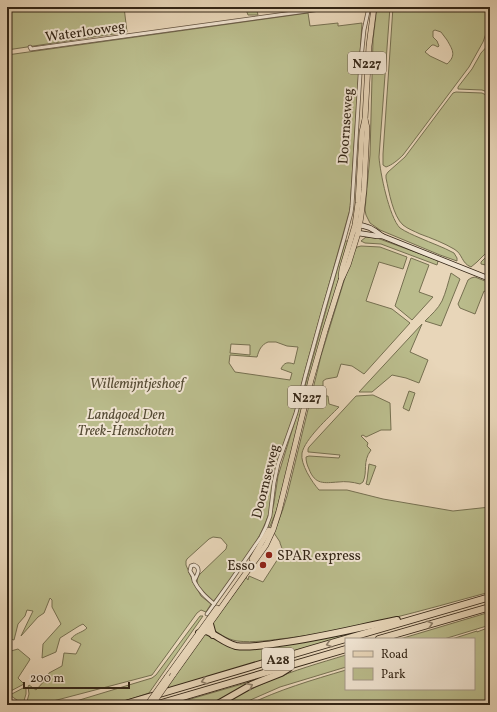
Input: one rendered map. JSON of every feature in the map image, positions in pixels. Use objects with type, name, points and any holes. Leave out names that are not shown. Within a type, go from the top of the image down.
[{"type":"highway","name":"A28","points":[[352,638],[490,597]]},
{"type":"highway","points":[[382,638],[490,607]]},
{"type":"highway","name":"A28","points":[[202,632],[213,635],[234,645],[261,645],[315,638],[434,614]]},
{"type":"highway","points":[[210,624],[213,635]]},
{"type":"highway","name":"A28","points":[[122,705],[345,640]]},
{"type":"highway","name":"A28","points":[[155,705],[345,649]]},
{"type":"highway","name":"A28","points":[[216,705],[298,662]]},
{"type":"main road","name":"Doornseweg","points":[[147,705],[202,632],[210,624],[266,544],[273,530],[325,331],[358,233],[357,225],[362,132],[365,119],[369,46],[374,7]]},
{"type":"main road","name":"Doornseweg","points":[[341,280],[342,269],[357,225]]},
{"type":"main road","name":"Doornseweg","points":[[152,705],[254,556],[271,528],[284,492]]},
{"type":"street","name":"Waterlooweg","points":[[30,47],[31,49],[294,11],[336,7]]},
{"type":"street","name":"Doornseweg","points":[[207,614],[261,537],[270,516],[278,464],[296,413],[351,213],[362,46],[369,7]]},
{"type":"street","points":[[348,224],[369,227],[382,236]]},
{"type":"street","points":[[358,233],[382,236],[490,279]]},
{"type":"street","points":[[194,581],[198,570],[197,566],[194,565],[191,566],[190,570],[194,577],[194,581],[201,592],[214,604]]},
{"type":"green space","points":[[7,7],[124,7],[127,32],[7,50]]},
{"type":"green space","points":[[245,7],[257,11],[258,15],[248,15]]},
{"type":"green space","points":[[377,7],[390,7],[379,157],[383,183],[389,205],[400,228],[412,235],[454,253],[457,261],[380,230],[370,223],[366,215],[365,210],[370,155],[373,40]]},
{"type":"green space","points":[[393,7],[490,7],[489,25],[483,42],[469,67],[403,155],[386,167],[383,165]],"holes":[[[435,30],[441,32],[451,46],[453,52],[452,58],[447,64],[425,52],[432,45],[439,46],[433,37],[433,31]]]},
{"type":"green space","points":[[308,13],[310,26],[338,23],[338,26],[362,23],[350,209],[292,423],[281,451],[270,510],[260,535],[246,558],[213,602],[200,590],[197,582],[200,574],[226,549],[227,545],[221,538],[213,537],[187,559],[186,565],[201,596],[211,604],[206,612],[201,610],[197,613],[152,675],[38,705],[26,705],[29,694],[29,685],[36,690],[47,678],[49,673],[62,666],[64,653],[76,654],[81,644],[71,639],[74,635],[87,628],[83,624],[60,638],[56,652],[42,658],[43,644],[61,624],[52,607],[52,600],[50,598],[44,613],[38,617],[21,636],[33,611],[27,610],[25,616],[18,624],[14,640],[7,638],[7,55]],"holes":[[[268,342],[276,342],[287,346],[298,347],[294,364],[286,363],[281,369],[292,373],[290,380],[235,372],[229,363],[230,355],[257,357],[261,348]],[[231,344],[250,345],[250,355],[230,353]]]},
{"type":"green space","points":[[490,43],[490,93],[482,90],[458,89],[481,53]]},
{"type":"green space","points":[[453,93],[482,93],[490,97],[490,249],[471,267],[465,263],[459,253],[454,249],[403,225],[394,210],[386,178],[388,172],[405,157]]},
{"type":"green space","points":[[366,237],[377,238],[437,260],[437,265],[381,244],[365,243],[361,241]]},
{"type":"green space","points":[[345,241],[348,241],[338,282],[276,512],[263,543],[256,552],[270,519],[278,476],[299,408]]},
{"type":"green space","points":[[357,247],[380,247],[407,257],[403,269],[379,262],[366,301],[392,309],[410,323],[364,374],[352,366],[341,364],[337,377],[323,381],[323,396],[328,396],[329,404],[339,407],[318,429],[304,447],[302,453],[303,462],[310,478],[319,490],[347,490],[383,499],[453,511],[490,507],[490,592],[390,619],[339,630],[262,641],[243,642],[229,639],[222,636],[210,627],[246,577],[248,580],[249,576],[263,582],[283,551],[280,542],[274,533],[287,496],[321,356],[354,251]]},
{"type":"green space","points":[[490,253],[490,266],[481,264],[481,262]]},
{"type":"green space","points":[[411,258],[429,265],[419,292],[433,297],[412,320],[395,306]]},
{"type":"green space","points":[[451,273],[460,279],[441,326],[425,321],[442,301]]},
{"type":"green space","points":[[475,277],[490,283],[490,294],[484,291],[475,314],[460,308],[458,304],[468,280]]},
{"type":"green space","points":[[422,324],[410,352],[428,360],[419,383],[392,375],[372,392],[359,392]]},
{"type":"green space","points":[[409,391],[415,393],[409,411],[403,408]]},
{"type":"green space","points":[[373,395],[390,403],[391,430],[381,430],[366,437],[363,435],[361,436],[368,443],[367,446],[371,450],[368,454],[366,462],[363,482],[360,484],[352,482],[320,482],[311,474],[306,457],[339,458],[340,455],[308,452],[309,447],[356,396]]},
{"type":"green space","points":[[369,464],[376,466],[369,485],[366,484]]},
{"type":"green space","points":[[490,612],[490,625],[447,638],[403,638]]},
{"type":"green space","points":[[200,616],[203,616],[149,693],[112,705],[63,705],[152,678],[156,675]]},
{"type":"green space","points":[[490,627],[490,705],[248,705],[283,690],[345,670],[345,690],[475,690],[475,638],[455,638]]},
{"type":"green space","points":[[365,631],[166,689],[206,632],[227,645],[302,642]]},
{"type":"green space","points":[[7,640],[8,649],[11,651],[18,649],[30,659],[18,678],[24,684],[7,693]]},
{"type":"green space","points":[[345,655],[345,667],[280,687],[239,705],[221,705],[278,677]]},
{"type":"green space","points":[[263,678],[212,705],[170,705]]},
{"type":"green space","points":[[25,687],[26,694],[23,704],[10,695]]},
{"type":"place","name":"SPAR express","points":[[269,555]]},
{"type":"place","name":"Esso","points":[[263,565]]},
{"type":"park label","name":"Willemijntjeshoef","points":[[137,383]]},
{"type":"park label","name":"Landgoed Den Treek-Henschoten","points":[[126,422]]}]
